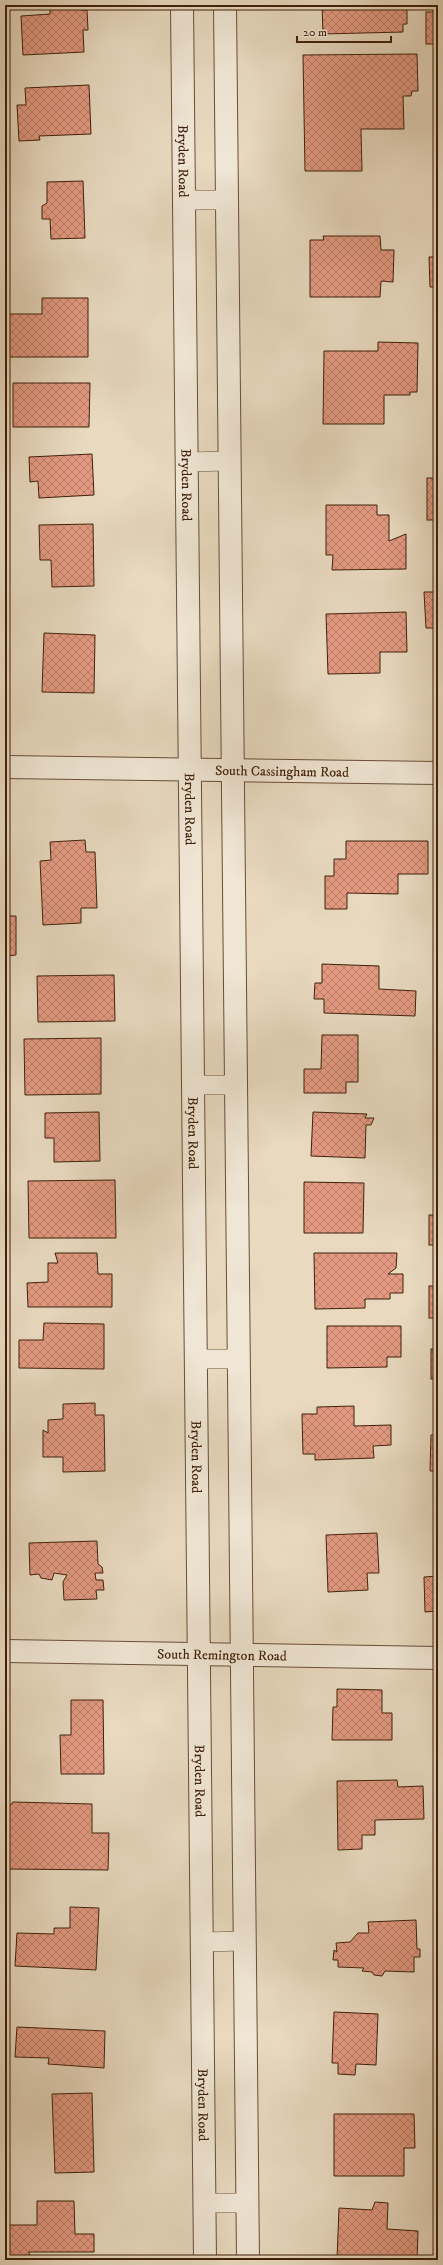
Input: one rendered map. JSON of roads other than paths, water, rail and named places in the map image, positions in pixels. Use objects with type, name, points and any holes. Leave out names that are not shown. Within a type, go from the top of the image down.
[{"type":"street","name":"Bryden Road","points":[[182,5],[205,2260]]},
{"type":"street","points":[[225,5],[248,2260]]},
{"type":"street","name":"South Cassingham Road","points":[[5,767],[438,773]]},
{"type":"street","name":"South Remington Road","points":[[5,1651],[438,1658]]},
{"type":"lane","points":[[184,200],[227,200]]},
{"type":"lane","points":[[186,462],[229,461]]},
{"type":"lane","points":[[193,1085],[236,1085]]},
{"type":"lane","points":[[196,1359],[239,1359]]},
{"type":"lane","points":[[202,1942],[245,1941]]},
{"type":"lane","points":[[205,2203],[248,2203]]}]
